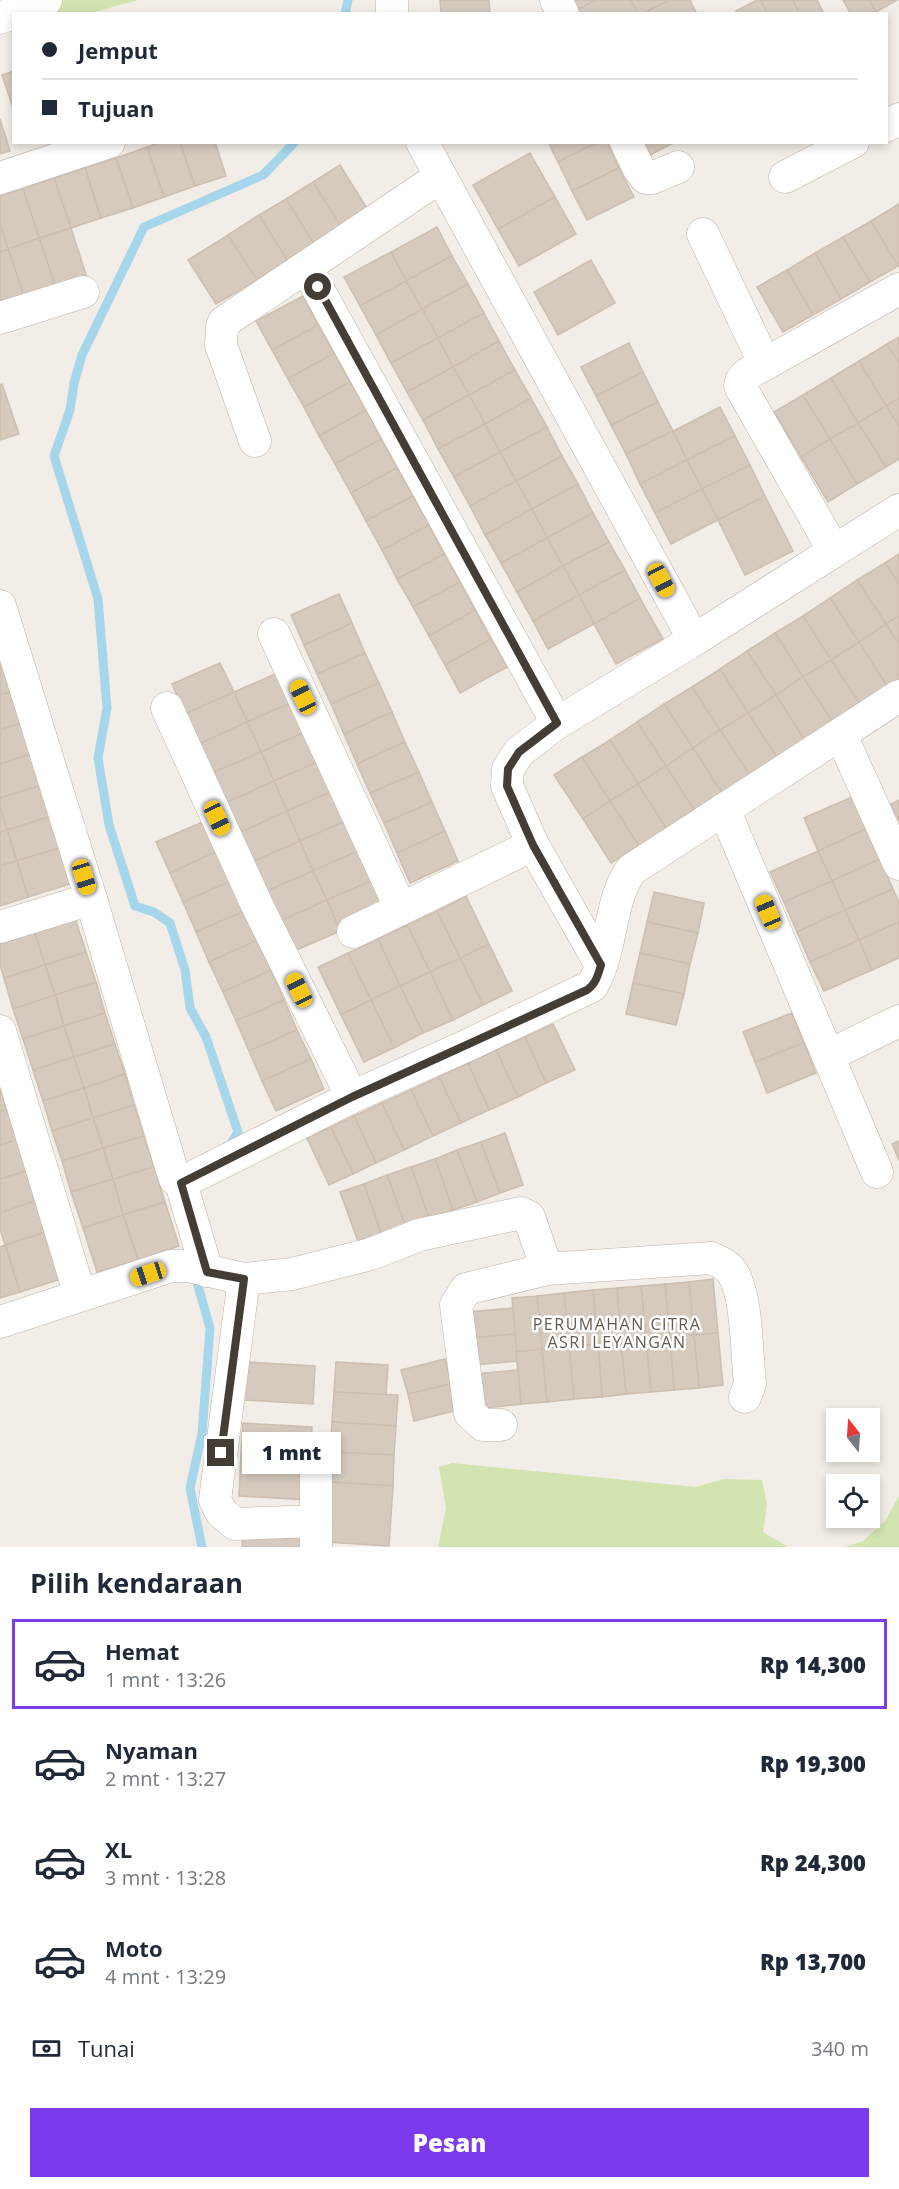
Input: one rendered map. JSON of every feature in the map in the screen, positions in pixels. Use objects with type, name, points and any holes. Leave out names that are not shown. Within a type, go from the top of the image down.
[{"type":"street","points":[[15,12],[46,0]]},
{"type":"street","points":[[0,178],[103,144]]},
{"type":"street","points":[[423,144],[694,640]]},
{"type":"street","points":[[627,144],[646,178],[652,178],[678,167]]},
{"type":"street","points":[[786,177],[850,144]]},
{"type":"street","points":[[255,441],[221,345],[222,327],[230,317],[440,177]]},
{"type":"street","points":[[703,234],[765,364]]},
{"type":"street","points":[[306,267],[557,723]]},
{"type":"street","points":[[834,551],[740,386],[743,377],[899,290]]},
{"type":"street","points":[[0,318],[84,291]]},
{"type":"street","points":[[601,965],[533,845],[508,790],[508,769],[519,752],[557,723],[694,640],[899,510]]},
{"type":"street","points":[[0,606],[176,1176],[198,1269]]},
{"type":"street","points":[[274,634],[401,909]]},
{"type":"street","points":[[176,1176],[587,990],[596,980],[621,885],[631,870],[899,696]]},
{"type":"street","points":[[167,708],[256,905],[352,1097]]},
{"type":"street","points":[[841,735],[899,864]]},
{"type":"street","points":[[724,809],[877,1172]]},
{"type":"street","points":[[353,932],[533,845]]},
{"type":"street","points":[[0,927],[91,899]]},
{"type":"street","points":[[828,1056],[899,1021]]},
{"type":"street","points":[[0,1031],[80,1295]]},
{"type":"street","points":[[0,1322],[171,1266],[244,1279],[308,1272],[371,1254],[419,1234],[521,1213],[529,1217],[547,1269]]},
{"type":"street","points":[[501,1425],[483,1425],[470,1413],[456,1305],[466,1289],[547,1269],[711,1258],[725,1265],[734,1275],[741,1297],[750,1384],[745,1397]]},
{"type":"street","points":[[244,1279],[215,1500],[221,1512],[235,1524],[316,1534],[316,1468]]},
{"type":"green space","points":[[0,0],[138,0],[95,12],[12,13],[0,8]]},
{"type":"green space","points":[[452,1463],[696,1487],[723,1479],[762,1480],[767,1504],[763,1532],[788,1547],[438,1547],[446,1508],[439,1467]]},
{"type":"green space","points":[[899,1496],[899,1547],[845,1547],[863,1541],[880,1528]]},
{"type":"building","points":[[440,0],[489,0],[490,12],[441,12]]},
{"type":"building","points":[[572,0],[596,0],[577,10]]},
{"type":"building","points":[[596,0],[631,0],[637,12],[578,12],[577,10]]},
{"type":"building","points":[[631,0],[669,0],[646,12],[637,12]]},
{"type":"building","points":[[669,0],[690,0],[696,12],[646,12]]},
{"type":"building","points":[[760,0],[767,12],[736,12]]},
{"type":"building","points":[[760,0],[793,0],[799,12],[767,12]]},
{"type":"building","points":[[793,0],[817,0],[823,12],[799,12]]},
{"type":"building","points":[[843,0],[869,0],[876,12],[850,12]]},
{"type":"building","points":[[869,0],[897,0],[876,12]]},
{"type":"building","points":[[12,72],[12,105],[2,75]]},
{"type":"building","points":[[0,119],[10,151],[0,154]]},
{"type":"building","points":[[155,144],[181,144],[195,186],[164,197],[147,147]]},
{"type":"building","points":[[181,144],[216,144],[226,176],[195,186]]},
{"type":"building","points":[[549,144],[593,144],[558,162]]},
{"type":"building","points":[[593,144],[608,144],[619,168],[572,191],[558,162]]},
{"type":"building","points":[[645,144],[671,144],[650,155]]},
{"type":"building","points":[[147,147],[164,197],[133,208],[116,158]]},
{"type":"building","points":[[530,153],[555,197],[498,229],[473,185]]},
{"type":"building","points":[[116,158],[133,208],[101,218],[85,168]]},
{"type":"building","points":[[340,165],[368,210],[341,227],[313,182]]},
{"type":"building","points":[[85,168],[101,218],[71,228],[54,178]]},
{"type":"building","points":[[619,168],[634,197],[587,220],[572,191]]},
{"type":"building","points":[[54,178],[71,228],[39,238],[23,189]]},
{"type":"building","points":[[313,182],[341,227],[314,244],[286,199]]},
{"type":"building","points":[[23,189],[39,238],[8,249],[0,224],[0,196]]},
{"type":"building","points":[[555,197],[576,234],[519,266],[498,229]]},
{"type":"building","points":[[286,199],[314,244],[287,260],[259,215]]},
{"type":"building","points":[[899,204],[899,265],[898,266],[871,221]]},
{"type":"building","points":[[259,215],[287,260],[257,280],[228,235]]},
{"type":"building","points":[[871,221],[898,266],[870,282],[843,237]]},
{"type":"building","points":[[0,224],[8,249],[0,252]]},
{"type":"building","points":[[437,227],[452,256],[406,281],[391,252]]},
{"type":"building","points":[[71,228],[87,278],[56,288],[39,238]]},
{"type":"building","points":[[228,235],[257,280],[216,304],[188,260]]},
{"type":"building","points":[[843,237],[870,282],[841,299],[815,253]]},
{"type":"building","points":[[39,238],[56,288],[25,299],[8,249]]},
{"type":"building","points":[[8,249],[25,299],[0,307],[0,252]]},
{"type":"building","points":[[391,252],[406,281],[360,306],[344,277]]},
{"type":"building","points":[[815,253],[841,299],[813,315],[787,270]]},
{"type":"building","points":[[452,256],[468,284],[422,309],[406,281]]},
{"type":"building","points":[[591,260],[615,303],[558,335],[534,292]]},
{"type":"building","points":[[787,270],[813,315],[783,332],[757,287]]},
{"type":"building","points":[[406,281],[422,309],[376,335],[360,306]]},
{"type":"building","points":[[468,284],[484,313],[438,338],[422,309]]},
{"type":"building","points":[[303,296],[318,325],[272,350],[256,321]]},
{"type":"building","points":[[422,309],[438,338],[391,363],[376,335]]},
{"type":"building","points":[[484,313],[499,341],[453,367],[438,338]]},
{"type":"building","points":[[318,325],[334,353],[288,379],[272,350]]},
{"type":"building","points":[[899,337],[899,363],[887,344]]},
{"type":"building","points":[[438,338],[453,367],[407,392],[391,363]]},
{"type":"building","points":[[499,341],[515,370],[469,395],[453,367]]},
{"type":"building","points":[[629,343],[643,372],[596,396],[581,367]]},
{"type":"building","points":[[887,344],[899,363],[899,398],[886,406],[859,361]]},
{"type":"building","points":[[334,353],[350,382],[304,407],[288,379]]},
{"type":"building","points":[[859,361],[886,406],[858,423],[831,378]]},
{"type":"building","points":[[453,367],[469,395],[423,420],[407,392]]},
{"type":"building","points":[[515,370],[531,398],[485,424],[469,395]]},
{"type":"building","points":[[643,372],[658,402],[611,425],[596,396]]},
{"type":"building","points":[[831,378],[858,423],[830,439],[803,395]]},
{"type":"building","points":[[350,382],[366,410],[319,436],[304,407]]},
{"type":"building","points":[[2,384],[19,434],[0,440],[0,385]]},
{"type":"building","points":[[469,395],[485,424],[438,449],[423,420]]},
{"type":"building","points":[[803,395],[830,439],[801,457],[774,412]]},
{"type":"building","points":[[531,398],[547,427],[500,452],[485,424]]},
{"type":"building","points":[[899,398],[899,426],[886,406]]},
{"type":"building","points":[[658,402],[673,431],[626,454],[611,425]]},
{"type":"building","points":[[886,406],[899,426],[899,459],[886,467],[858,423]]},
{"type":"building","points":[[720,407],[735,436],[687,460],[673,431]]},
{"type":"building","points":[[366,410],[381,439],[335,464],[319,436]]},
{"type":"building","points":[[858,423],[886,467],[857,484],[830,439]]},
{"type":"building","points":[[485,424],[500,452],[454,477],[438,449]]},
{"type":"building","points":[[547,427],[562,456],[516,481],[500,452]]},
{"type":"building","points":[[673,431],[687,460],[640,484],[626,454]]},
{"type":"building","points":[[735,436],[750,465],[702,489],[687,460]]},
{"type":"building","points":[[381,439],[397,468],[351,493],[335,464]]},
{"type":"building","points":[[830,439],[857,484],[828,502],[801,457]]},
{"type":"building","points":[[500,452],[516,481],[470,506],[454,477]]},
{"type":"building","points":[[562,456],[578,484],[532,509],[516,481]]},
{"type":"building","points":[[687,460],[702,489],[655,513],[640,484]]},
{"type":"building","points":[[750,465],[765,496],[718,520],[702,489]]},
{"type":"building","points":[[397,468],[413,496],[366,521],[351,493]]},
{"type":"building","points":[[516,481],[532,509],[485,535],[470,506]]},
{"type":"building","points":[[578,484],[593,513],[547,538],[532,509]]},
{"type":"building","points":[[702,489],[718,520],[671,544],[655,513]]},
{"type":"building","points":[[413,496],[429,525],[382,550],[366,521]]},
{"type":"building","points":[[765,496],[793,551],[745,575],[718,520]]},
{"type":"building","points":[[532,509],[547,538],[501,563],[485,535]]},
{"type":"building","points":[[593,513],[609,542],[563,566],[547,538]]},
{"type":"building","points":[[429,525],[444,554],[397,579],[382,550]]},
{"type":"building","points":[[547,538],[563,566],[517,592],[501,563]]},
{"type":"building","points":[[609,542],[625,570],[579,595],[563,566]]},
{"type":"building","points":[[444,554],[460,582],[413,607],[397,579]]},
{"type":"building","points":[[899,554],[899,584],[885,563]]},
{"type":"building","points":[[885,563],[899,584],[899,616],[886,624],[857,580]]},
{"type":"building","points":[[563,566],[579,595],[533,621],[517,592]]},
{"type":"building","points":[[625,570],[640,598],[594,624],[579,595]]},
{"type":"building","points":[[857,580],[886,624],[859,642],[830,598]]},
{"type":"building","points":[[460,582],[475,610],[429,636],[413,607]]},
{"type":"building","points":[[339,594],[352,623],[304,645],[291,615]]},
{"type":"building","points":[[579,595],[594,624],[548,649],[533,621]]},
{"type":"building","points":[[640,598],[663,639],[616,664],[594,624]]},
{"type":"building","points":[[830,598],[859,642],[831,660],[803,616]]},
{"type":"building","points":[[475,610],[491,639],[445,665],[429,636]]},
{"type":"building","points":[[803,616],[831,660],[803,677],[775,633]]},
{"type":"building","points":[[899,616],[899,644],[886,624]]},
{"type":"building","points":[[352,623],[365,653],[317,674],[304,645]]},
{"type":"building","points":[[886,624],[899,644],[899,678],[887,686],[859,642]]},
{"type":"building","points":[[775,633],[803,677],[776,695],[747,651]]},
{"type":"building","points":[[491,639],[507,667],[460,693],[445,665]]},
{"type":"building","points":[[859,642],[887,686],[860,704],[831,660]]},
{"type":"building","points":[[747,651],[776,695],[748,713],[720,669]]},
{"type":"building","points":[[365,653],[379,683],[331,704],[317,674]]},
{"type":"building","points":[[9,658],[18,690],[0,695],[0,661]]},
{"type":"building","points":[[831,660],[860,704],[832,721],[803,677]]},
{"type":"building","points":[[220,663],[234,692],[185,714],[172,684]]},
{"type":"building","points":[[720,669],[748,713],[720,730],[692,687]]},
{"type":"building","points":[[282,671],[296,701],[247,722],[234,692]]},
{"type":"building","points":[[803,677],[832,721],[804,739],[776,695]]},
{"type":"building","points":[[379,683],[392,712],[344,734],[331,704]]},
{"type":"building","points":[[692,687],[720,730],[693,748],[664,704]]},
{"type":"building","points":[[18,690],[28,721],[0,730],[0,695]]},
{"type":"building","points":[[234,692],[247,722],[199,744],[185,714]]},
{"type":"building","points":[[776,695],[804,739],[777,757],[748,713]]},
{"type":"building","points":[[296,701],[309,730],[261,752],[247,722]]},
{"type":"building","points":[[664,704],[693,748],[666,766],[637,722]]},
{"type":"building","points":[[392,712],[405,742],[357,764],[344,734]]},
{"type":"building","points":[[748,713],[777,757],[749,774],[720,730]]},
{"type":"building","points":[[28,721],[38,752],[0,764],[0,730]]},
{"type":"building","points":[[247,722],[261,752],[212,773],[199,744]]},
{"type":"building","points":[[637,722],[666,766],[638,784],[610,740]]},
{"type":"building","points":[[309,730],[322,760],[274,781],[261,752]]},
{"type":"building","points":[[720,730],[749,774],[722,793],[693,748]]},
{"type":"building","points":[[610,740],[638,784],[610,801],[582,757]]},
{"type":"building","points":[[405,742],[419,772],[370,793],[357,764]]},
{"type":"building","points":[[693,748],[722,793],[694,810],[666,766]]},
{"type":"building","points":[[38,752],[48,783],[0,798],[0,764]]},
{"type":"building","points":[[261,752],[274,781],[225,803],[212,773]]},
{"type":"building","points":[[582,757],[610,801],[583,819],[554,775]]},
{"type":"building","points":[[322,760],[335,790],[287,811],[274,781]]},
{"type":"building","points":[[666,766],[694,810],[666,828],[638,784]]},
{"type":"building","points":[[419,772],[432,802],[384,823],[370,793]]},
{"type":"building","points":[[274,781],[287,811],[239,833],[225,803]]},
{"type":"building","points":[[48,783],[58,814],[7,830],[0,798]]},
{"type":"building","points":[[638,784],[666,828],[639,846],[610,801]]},
{"type":"building","points":[[335,790],[348,820],[300,841],[287,811]]},
{"type":"building","points":[[852,797],[866,829],[818,851],[804,818]]},
{"type":"building","points":[[899,800],[899,821],[891,804]]},
{"type":"building","points":[[610,801],[639,846],[611,863],[583,819]]},
{"type":"building","points":[[432,802],[445,831],[397,853],[384,823]]},
{"type":"building","points":[[0,806],[7,830],[0,832]]},
{"type":"building","points":[[287,811],[300,841],[252,862],[239,833]]},
{"type":"building","points":[[58,814],[68,845],[17,861],[7,830]]},
{"type":"building","points":[[348,820],[362,849],[313,871],[300,841]]},
{"type":"building","points":[[205,821],[218,851],[170,873],[156,842]]},
{"type":"building","points":[[866,829],[880,859],[832,881],[818,851]]},
{"type":"building","points":[[7,830],[17,861],[0,866],[0,832]]},
{"type":"building","points":[[445,831],[458,861],[410,883],[397,853]]},
{"type":"building","points":[[300,841],[313,871],[265,892],[252,862]]},
{"type":"building","points":[[68,845],[79,881],[28,897],[17,861]]},
{"type":"building","points":[[362,849],[375,879],[327,900],[313,871]]},
{"type":"building","points":[[218,851],[231,881],[183,902],[170,873]]},
{"type":"building","points":[[818,851],[832,881],[784,902],[770,872]]},
{"type":"building","points":[[880,859],[893,889],[845,910],[832,881]]},
{"type":"building","points":[[17,861],[28,897],[0,906],[0,866]]},
{"type":"building","points":[[313,871],[327,900],[278,922],[265,892]]},
{"type":"building","points":[[375,879],[388,909],[340,931],[327,900]]},
{"type":"building","points":[[231,881],[244,911],[196,932],[183,902]]},
{"type":"building","points":[[832,881],[845,910],[797,932],[784,902]]},
{"type":"building","points":[[893,889],[899,902],[899,922],[859,940],[845,910]]},
{"type":"building","points":[[654,892],[704,903],[698,933],[647,922]]},
{"type":"building","points":[[466,896],[489,944],[460,958],[437,911]]},
{"type":"building","points":[[327,900],[340,931],[292,952],[278,922]]},
{"type":"building","points":[[845,910],[859,940],[810,962],[797,932]]},
{"type":"building","points":[[244,911],[258,940],[209,962],[196,932]]},
{"type":"building","points":[[437,911],[460,958],[430,972],[407,925]]},
{"type":"building","points":[[74,915],[86,952],[45,965],[33,928]]},
{"type":"building","points":[[647,922],[698,933],[690,964],[640,953]]},
{"type":"building","points":[[899,922],[899,958],[872,970],[859,940]]},
{"type":"building","points":[[407,925],[430,972],[400,986],[378,939]]},
{"type":"building","points":[[33,928],[45,965],[4,978],[0,965],[0,938]]},
{"type":"building","points":[[378,939],[400,986],[371,1000],[348,953]]},
{"type":"building","points":[[258,940],[271,970],[223,992],[209,962]]},
{"type":"building","points":[[859,940],[872,970],[824,991],[810,962]]},
{"type":"building","points":[[489,944],[512,991],[483,1005],[460,958]]},
{"type":"building","points":[[86,952],[96,982],[55,995],[45,965]]},
{"type":"building","points":[[348,953],[371,1000],[341,1015],[318,967]]},
{"type":"building","points":[[640,953],[690,964],[684,994],[633,983]]},
{"type":"building","points":[[460,958],[483,1005],[453,1020],[430,972]]},
{"type":"building","points":[[45,965],[55,995],[13,1009],[4,978]]},
{"type":"building","points":[[271,970],[284,1000],[236,1021],[223,992]]},
{"type":"building","points":[[430,972],[453,1020],[423,1033],[400,986]]},
{"type":"building","points":[[96,982],[105,1013],[64,1026],[55,995]]},
{"type":"building","points":[[633,983],[684,994],[676,1025],[626,1014]]},
{"type":"building","points":[[400,986],[423,1033],[394,1048],[371,1000]]},
{"type":"building","points":[[55,995],[64,1026],[23,1039],[13,1009]]},
{"type":"building","points":[[284,1000],[297,1030],[249,1051],[236,1021]]},
{"type":"building","points":[[371,1000],[394,1048],[364,1062],[341,1015]]},
{"type":"building","points":[[105,1013],[115,1044],[74,1057],[64,1026]]},
{"type":"building","points":[[792,1013],[804,1043],[755,1062],[743,1032]]},
{"type":"building","points":[[553,1024],[575,1070],[546,1083],[525,1037]]},
{"type":"building","points":[[64,1026],[74,1057],[33,1070],[23,1039]]},
{"type":"building","points":[[297,1030],[311,1059],[262,1081],[249,1051]]},
{"type":"building","points":[[525,1037],[546,1083],[518,1097],[496,1050]]},
{"type":"building","points":[[804,1043],[816,1073],[767,1093],[755,1062]]},
{"type":"building","points":[[115,1044],[125,1074],[84,1088],[74,1057]]},
{"type":"building","points":[[496,1050],[518,1097],[489,1110],[468,1063]]},
{"type":"building","points":[[74,1057],[84,1088],[43,1101],[33,1070]]},
{"type":"building","points":[[311,1059],[324,1089],[276,1111],[262,1081]]},
{"type":"building","points":[[468,1063],[489,1110],[461,1123],[439,1077]]},
{"type":"building","points":[[125,1074],[134,1105],[93,1118],[84,1088]]},
{"type":"building","points":[[439,1077],[461,1123],[433,1136],[411,1090]]},
{"type":"building","points":[[0,1088],[7,1109],[0,1112]]},
{"type":"building","points":[[84,1088],[93,1118],[52,1131],[43,1101]]},
{"type":"building","points":[[411,1090],[433,1136],[404,1150],[382,1103]]},
{"type":"building","points":[[382,1103],[404,1150],[376,1163],[354,1116]]},
{"type":"building","points":[[134,1105],[144,1136],[103,1148],[93,1118]]},
{"type":"building","points":[[7,1109],[17,1140],[0,1145],[0,1112]]},
{"type":"building","points":[[354,1116],[376,1163],[353,1174],[331,1127]]},
{"type":"building","points":[[93,1118],[103,1148],[62,1161],[52,1131]]},
{"type":"building","points":[[331,1127],[353,1174],[329,1185],[307,1138]]},
{"type":"building","points":[[505,1133],[523,1185],[500,1193],[481,1142]]},
{"type":"building","points":[[144,1136],[154,1167],[113,1179],[103,1148]]},
{"type":"building","points":[[17,1140],[26,1171],[0,1179],[0,1145]]},
{"type":"building","points":[[899,1141],[899,1160],[892,1144]]},
{"type":"building","points":[[481,1142],[500,1193],[477,1202],[457,1150]]},
{"type":"building","points":[[103,1148],[113,1179],[71,1192],[62,1161]]},
{"type":"building","points":[[457,1150],[477,1202],[453,1210],[435,1159]]},
{"type":"building","points":[[435,1159],[453,1210],[429,1218],[411,1167]]},
{"type":"building","points":[[154,1167],[165,1202],[123,1215],[113,1179]]},
{"type":"building","points":[[411,1167],[429,1218],[406,1227],[387,1175]]},
{"type":"building","points":[[26,1171],[36,1201],[0,1213],[0,1179]]},
{"type":"building","points":[[387,1175],[406,1227],[382,1236],[364,1184]]},
{"type":"building","points":[[113,1179],[123,1215],[83,1228],[71,1192]]},
{"type":"building","points":[[364,1184],[382,1236],[359,1244],[340,1192]]},
{"type":"building","points":[[36,1201],[46,1232],[5,1245],[0,1229],[0,1213]]},
{"type":"building","points":[[165,1202],[179,1246],[138,1260],[123,1215]]},
{"type":"building","points":[[123,1215],[138,1260],[97,1272],[83,1228]]},
{"type":"building","points":[[46,1232],[61,1279],[20,1292],[5,1245]]},
{"type":"building","points":[[5,1245],[20,1292],[0,1298],[0,1247]]},
{"type":"building","points":[[713,1279],[718,1333],[694,1335],[689,1282]]},
{"type":"building","points":[[689,1282],[694,1335],[670,1337],[665,1284]]},
{"type":"building","points":[[665,1284],[670,1337],[646,1340],[641,1286]]},
{"type":"building","points":[[641,1286],[646,1340],[621,1342],[617,1288]]},
{"type":"building","points":[[617,1288],[621,1342],[598,1344],[593,1290]]},
{"type":"building","points":[[593,1290],[598,1344],[569,1347],[564,1293]]},
{"type":"building","points":[[564,1293],[569,1347],[542,1349],[537,1296]]},
{"type":"building","points":[[537,1296],[542,1349],[516,1352],[512,1298]]},
{"type":"building","points":[[513,1308],[515,1334],[471,1338],[468,1312]]},
{"type":"building","points":[[718,1333],[723,1385],[699,1388],[694,1335]]},
{"type":"building","points":[[515,1334],[518,1361],[473,1365],[471,1338]]},
{"type":"building","points":[[694,1335],[699,1388],[674,1390],[670,1337]]},
{"type":"building","points":[[670,1337],[674,1390],[651,1392],[646,1340]]},
{"type":"building","points":[[646,1340],[651,1392],[626,1394],[621,1342]]},
{"type":"building","points":[[621,1342],[626,1394],[602,1397],[598,1344]]},
{"type":"building","points":[[598,1344],[602,1397],[574,1399],[569,1347]]},
{"type":"building","points":[[569,1347],[574,1399],[547,1402],[542,1349]]},
{"type":"building","points":[[542,1349],[547,1402],[521,1404],[516,1352]]},
{"type":"building","points":[[445,1359],[451,1384],[408,1394],[401,1370]]},
{"type":"building","points":[[246,1362],[315,1366],[313,1404],[244,1400]]},
{"type":"building","points":[[336,1362],[388,1365],[386,1395],[334,1392]]},
{"type":"building","points":[[518,1370],[521,1404],[477,1409],[474,1374]]},
{"type":"building","points":[[451,1384],[458,1410],[414,1421],[408,1394]]},
{"type":"building","points":[[334,1392],[398,1395],[396,1426],[332,1422]]},
{"type":"building","points":[[332,1422],[396,1426],[394,1455],[330,1452]]},
{"type":"building","points":[[243,1423],[312,1427],[310,1458],[241,1454]]},
{"type":"building","points":[[330,1452],[394,1455],[393,1486],[329,1482]]},
{"type":"building","points":[[241,1454],[310,1458],[308,1500],[239,1496]]},
{"type":"building","points":[[329,1482],[393,1486],[389,1546],[325,1542]]},
{"type":"building","points":[[243,1531],[309,1532],[308,1547],[242,1547]]},
{"type":"waterway","points":[[345,12],[348,0]]},
{"type":"waterway","points":[[226,1146],[230,1145],[238,1132],[206,1037],[190,1008],[185,970],[170,923],[154,912],[135,906],[109,825],[98,758],[107,708],[98,599],[54,456],[70,410],[74,383],[82,355],[144,227],[263,175],[293,144]]},
{"type":"waterway","points":[[194,1272],[210,1328],[202,1434],[190,1488],[202,1547]]},
{"type":"district","name":"PERUMAHAN CITRA ASRI LEYANGAN","points":[[617,1333]]},
{"type":"route","points":[[221,1453],[244,1279],[207,1272],[181,1183],[352,1097],[587,990],[596,980],[601,965],[533,845],[506,781],[508,769],[519,752],[557,723],[318,287]]}]
